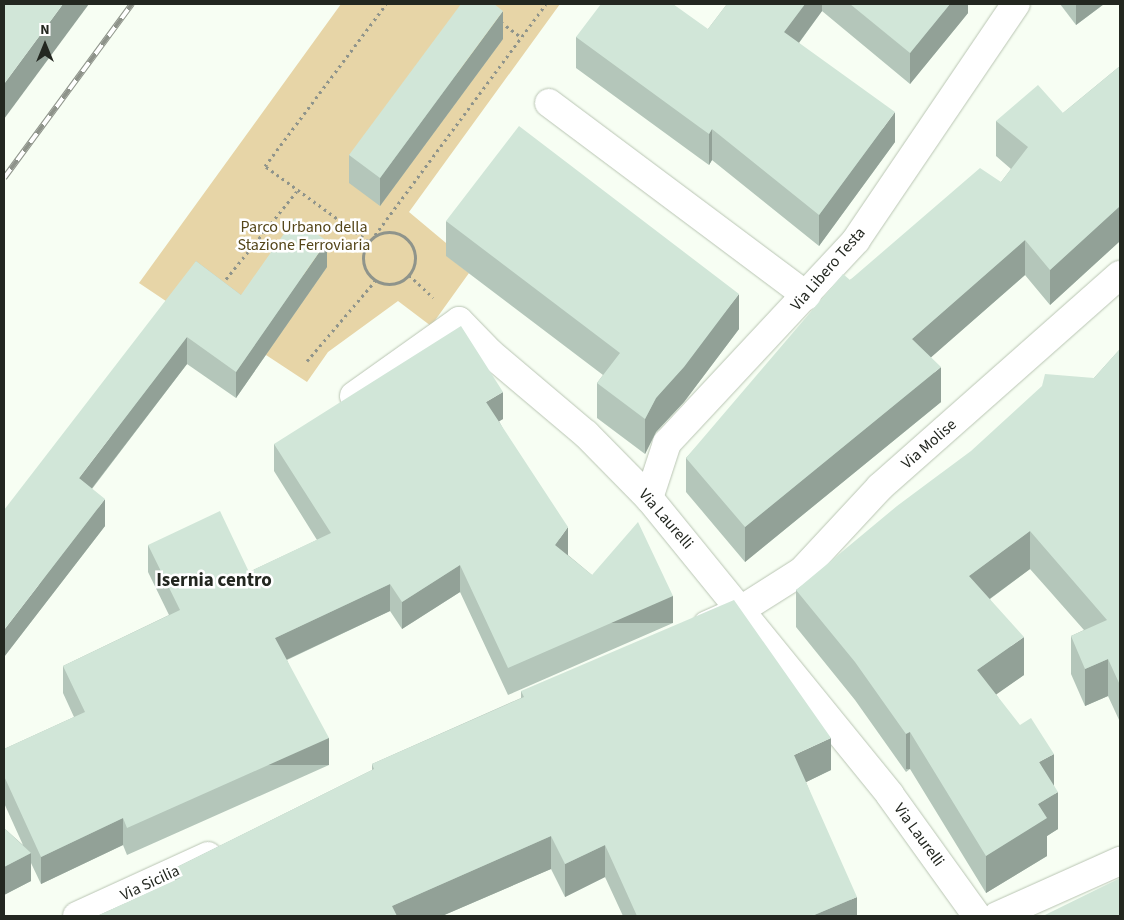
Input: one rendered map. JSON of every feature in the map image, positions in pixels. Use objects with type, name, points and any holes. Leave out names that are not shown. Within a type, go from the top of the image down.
[{"type":"street","name":"Via Libero Testa","points":[[649,498],[667,443],[807,296],[856,240],[1016,4]]},
{"type":"street","points":[[549,104],[807,296]]},
{"type":"street","name":"Via Molise","points":[[740,611],[802,571],[880,487],[1120,275]]},
{"type":"street","name":"Via Laurelli","points":[[330,414],[458,321],[490,353],[586,434],[649,498],[890,795],[978,916]]},
{"type":"street","points":[[686,635],[740,611]]},
{"type":"street","name":"Via Sicilia","points":[[78,916],[232,844]]},
{"type":"street","points":[[997,916],[1120,861]]},
{"type":"path","points":[[368,241],[265,166],[386,4]]},
{"type":"path","points":[[375,235],[383,232],[401,234],[412,246],[415,262],[407,277],[400,283],[392,285],[375,281],[364,267],[364,249],[368,241],[375,235],[546,4]]},
{"type":"path","points":[[498,20],[521,37]]},
{"type":"path","points":[[217,291],[297,191]]},
{"type":"path","points":[[308,361],[375,281]]},
{"type":"green space","name":"Parco Urbano della Stazione Ferroviaria","points":[[341,4],[560,4],[409,212],[452,248],[447,256],[469,273],[431,326],[398,301],[328,352],[307,382],[266,355],[227,342],[139,283]]},
{"type":"building","points":[[4,4],[63,4],[4,84]]},
{"type":"building","points":[[461,4],[494,4],[503,11],[380,178],[349,155]]},
{"type":"building","points":[[601,4],[673,4],[708,29],[727,4],[805,4],[784,32],[895,112],[819,215],[712,129],[709,134],[576,37]]},
{"type":"building","points":[[850,4],[950,4],[910,53]]},
{"type":"building","points":[[1120,66],[1120,206],[1050,270],[1025,240],[912,339],[941,367],[745,527],[686,458],[843,274],[850,280],[980,168],[1001,182],[1028,147],[996,121],[1038,85],[1063,113]]},
{"type":"building","points":[[519,126],[739,294],[684,367],[656,398],[645,419],[597,383],[620,353],[446,221]]},
{"type":"building","points":[[295,218],[327,241],[236,372],[187,337],[79,478],[105,499],[4,630],[4,510],[196,261],[241,295]]},
{"type":"building","points":[[461,326],[503,392],[486,402],[568,527],[555,545],[592,575],[638,522],[673,596],[508,668],[460,565],[402,602],[390,584],[275,638],[329,738],[127,828],[123,818],[41,857],[4,776],[4,749],[85,712],[63,666],[180,610],[148,545],[220,511],[249,572],[331,533],[274,444]]},
{"type":"building","points":[[1120,349],[1120,685],[1108,659],[1085,669],[1071,636],[1107,620],[1030,531],[969,576],[1024,637],[977,670],[1020,725],[1031,718],[1054,754],[1039,762],[1058,792],[1038,804],[1047,818],[986,856],[910,732],[906,734],[855,662],[796,590],[897,506],[971,451],[1042,386],[1045,374],[1094,378]]},
{"type":"building","points":[[734,600],[831,738],[794,755],[857,897],[812,916],[637,916],[605,845],[565,864],[551,836],[392,906],[397,916],[97,916],[180,878],[175,868],[374,769],[372,764],[524,697],[521,691]]},
{"type":"building","points":[[4,828],[31,853],[4,867]]},
{"type":"building","points":[[1120,878],[1120,916],[1043,916]]},
{"type":"railway","points":[[4,178],[132,4]]},
{"type":"district","name":"Isernia centro","points":[[214,581]]}]
